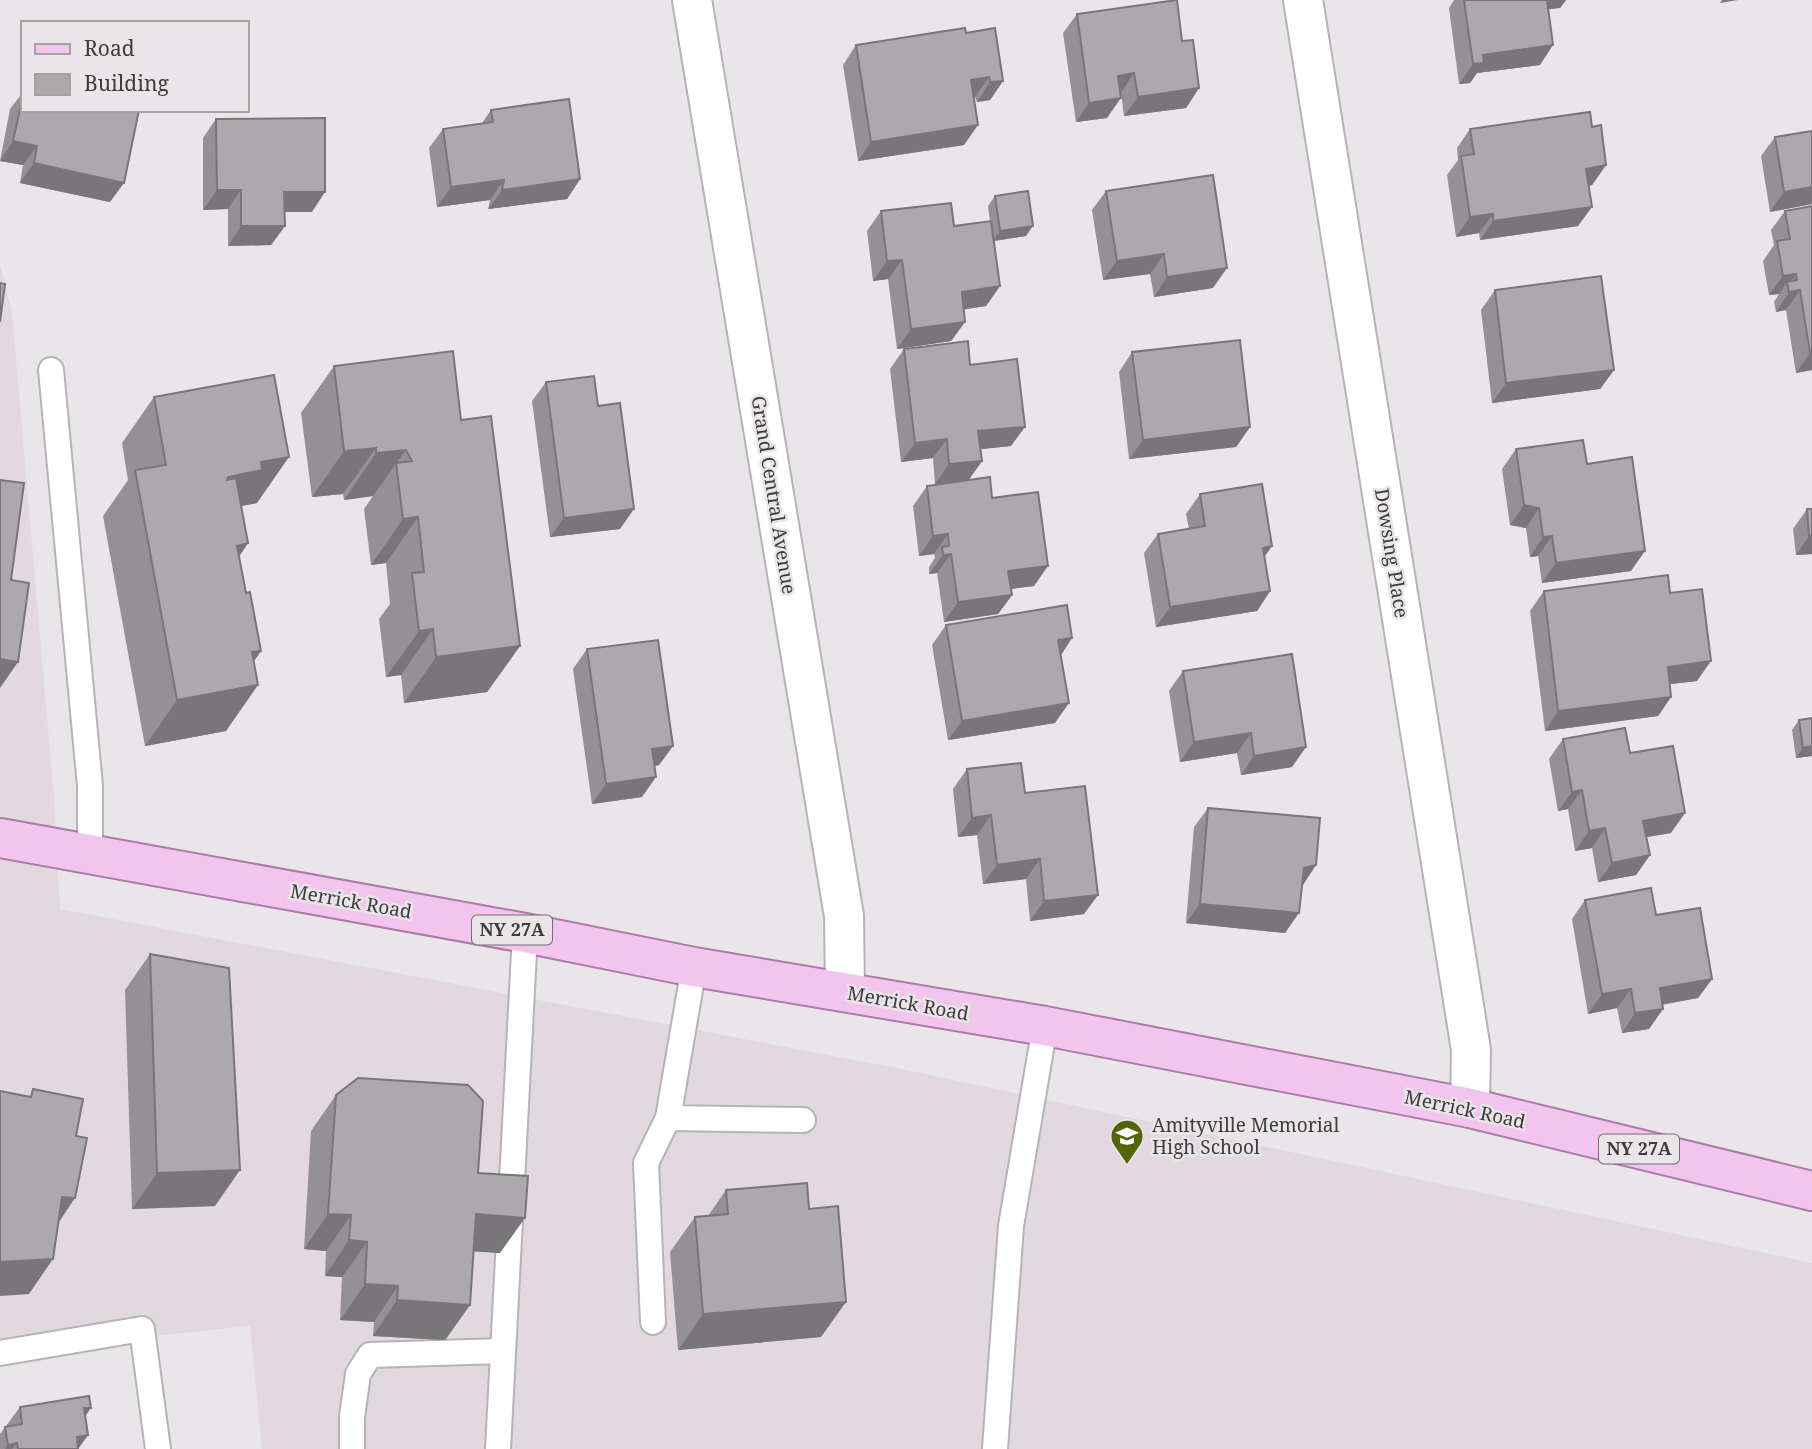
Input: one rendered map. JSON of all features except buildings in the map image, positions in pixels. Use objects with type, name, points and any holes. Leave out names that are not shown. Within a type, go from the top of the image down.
[{"type":"main road","name":"Merrick Road","points":[[0,838],[526,933],[694,967],[1045,1026],[1470,1108],[1812,1191]]},
{"type":"street","name":"Grand Central Avenue","points":[[692,0],[844,916],[845,992]]},
{"type":"street","name":"Dowsing Place","points":[[1303,0],[1471,1051],[1470,1108]]},
{"type":"lane","points":[[51,370],[90,786],[90,855]]},
{"type":"lane","points":[[498,1449],[526,933]]},
{"type":"lane","points":[[653,1322],[646,1163],[668,1118],[694,967]]},
{"type":"lane","points":[[995,1449],[1012,1226],[1045,1026]]},
{"type":"lane","points":[[668,1118],[803,1120]]},
{"type":"lane","points":[[0,1353],[142,1329],[158,1449]]},
{"type":"lane","points":[[352,1449],[352,1418],[358,1374],[370,1355],[503,1351]]},
{"type":"shaded area","points":[[0,264],[12,313],[54,798],[60,909],[902,1069],[1812,1263],[1812,1449],[262,1449],[250,1326],[0,1352]]},
{"type":"place","name":"Amityville Memorial High School","points":[[1127,1166]]}]
